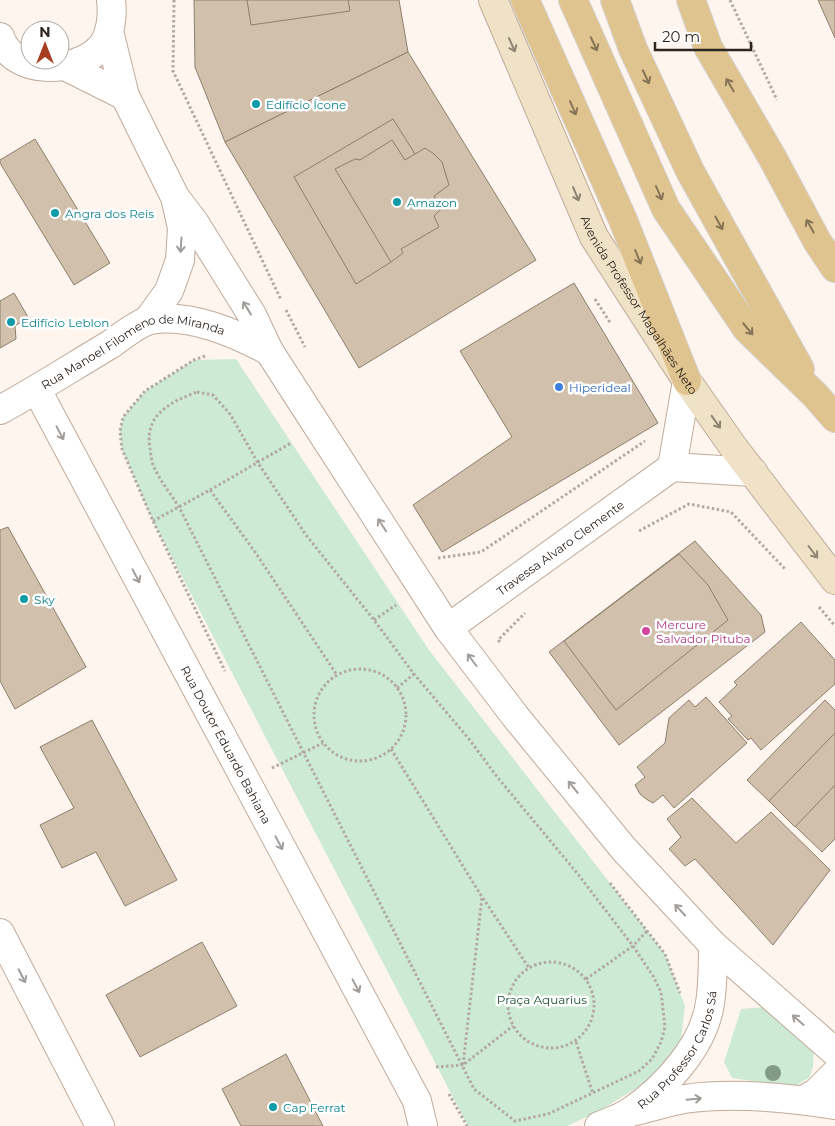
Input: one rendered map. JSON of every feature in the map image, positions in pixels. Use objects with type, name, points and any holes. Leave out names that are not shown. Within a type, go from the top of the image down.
[{"type":"main road","name":"Avenida Professor Magalhães Neto","points":[[493,0],[594,237],[687,381],[734,448],[835,580]]},
{"type":"main road","points":[[525,0],[623,220],[687,381]]},
{"type":"main road","points":[[573,0],[666,209],[747,329],[815,394],[835,418]]},
{"type":"main road","points":[[615,0],[633,49],[690,171],[815,394]]},
{"type":"main road","points":[[680,0],[835,268]]},
{"type":"main road","points":[[691,0],[708,47]]},
{"type":"street","points":[[111,0],[109,31],[125,96],[175,197],[194,222],[252,315],[269,351],[448,628],[515,716],[623,848],[713,945],[835,1052]]},
{"type":"street","points":[[70,64],[85,60],[101,47],[109,31]]},
{"type":"street","points":[[4,50],[20,59]]},
{"type":"street","points":[[70,68],[125,96]]},
{"type":"street","points":[[148,320],[169,291],[180,260],[182,228],[175,197]]},
{"type":"street","name":"Rua Manoel Filomeno de Miranda","points":[[0,410],[37,390],[148,320],[182,320],[212,326],[242,337],[269,351]]},
{"type":"street","points":[[687,381],[672,467],[753,472]]},
{"type":"street","name":"Rua Doutor Eduardo Bahiana","points":[[37,390],[420,1114],[445,1126]]},
{"type":"street","name":"Travessa Alvaro Clemente","points":[[448,628],[672,467]]},
{"type":"street","points":[[0,933],[100,1126]]},
{"type":"street","name":"Rua Professor Carlos Sá","points":[[598,1114],[629,1113],[670,1079],[687,1056],[702,1029],[710,1005],[713,945]]},
{"type":"street","points":[[803,1100],[816,1093],[835,1074]]},
{"type":"street","points":[[629,1113],[684,1099],[730,1096],[803,1100],[835,1105]]},
{"type":"path","points":[[174,0],[173,71],[306,348]]},
{"type":"path","points":[[595,298],[599,307],[615,329]]},
{"type":"path","points":[[208,356],[194,360],[145,391],[122,417],[120,431],[122,449],[226,675]]},
{"type":"path","points":[[197,392],[213,395],[230,414],[258,463],[306,535],[374,620],[414,674],[577,873],[633,946],[653,976],[661,992],[665,1027],[661,1042],[652,1059],[639,1070],[593,1094],[548,1114],[515,1121],[474,1089],[179,507],[153,466],[149,444],[150,427],[161,410],[178,399],[197,392]]},
{"type":"path","points":[[434,558],[481,552],[651,436]]},
{"type":"path","points":[[154,521],[292,442],[297,450]]},
{"type":"path","points":[[210,490],[255,552],[337,675]]},
{"type":"path","points":[[637,532],[689,504],[731,512],[790,574]]},
{"type":"path","points":[[816,604],[835,626]]},
{"type":"path","points":[[503,648],[498,640],[526,612]]},
{"type":"path","points":[[356,669],[376,672],[387,678],[397,688],[403,699],[406,713],[404,726],[399,738],[378,757],[363,760],[348,759],[334,753],[323,743],[316,729],[315,706],[325,684],[337,675],[356,669]]},
{"type":"path","points":[[397,688],[414,674]]},
{"type":"path","points":[[267,771],[323,743]]},
{"type":"path","points":[[390,748],[482,897],[529,968]]},
{"type":"path","points":[[272,767],[277,776]]},
{"type":"path","points":[[605,876],[665,954],[682,997]]},
{"type":"path","points":[[463,1065],[482,897]]},
{"type":"path","points":[[586,979],[633,946],[648,930]]},
{"type":"path","points":[[554,962],[566,964],[577,970],[586,979],[593,991],[595,1005],[592,1019],[586,1032],[576,1042],[563,1048],[548,1049],[534,1045],[522,1037],[513,1026],[508,1014],[508,1000],[511,988],[518,976],[529,968],[541,963],[554,962]]},
{"type":"path","points":[[436,1067],[463,1065],[513,1026]]},
{"type":"path","points":[[576,1042],[598,1114]]},
{"type":"path","points":[[432,1059],[440,1076]]},
{"type":"path","points":[[449,1094],[467,1126]]},
{"type":"green space","name":"Praça Aquarius","points":[[236,359],[429,650],[665,954],[685,1006],[681,1040],[660,1074],[599,1111],[567,1126],[468,1126],[153,521],[122,449],[120,431],[123,417],[145,391],[194,360]]},
{"type":"green space","points":[[767,1007],[814,1048],[813,1067],[809,1078],[793,1087],[732,1078],[724,1062],[741,1009]]},
{"type":"building","name":"Edifício Ícone","points":[[194,0],[399,0],[408,52],[225,142],[195,67]]},
{"type":"building","points":[[247,0],[348,0],[350,11],[251,25]]},
{"type":"building","points":[[818,0],[835,0],[835,38]]},
{"type":"building","points":[[408,52],[536,260],[359,368],[225,142]]},
{"type":"building","points":[[393,119],[415,154],[391,262],[356,284],[294,177]]},
{"type":"building","name":"Angra dos Reis","points":[[35,139],[110,263],[74,285],[0,163],[0,160]]},
{"type":"building","name":"Amazon","points":[[392,140],[405,160],[425,148],[434,154],[442,162],[449,185],[434,196],[442,208],[434,216],[439,227],[401,249],[403,253],[391,262],[335,169],[355,159],[360,160]]},
{"type":"building","name":"Hiperideal","points":[[574,283],[658,423],[442,552],[413,505],[512,437],[460,351]]},
{"type":"building","name":"Edifício Leblon","points":[[14,293],[28,317],[15,326],[16,339],[0,348],[0,301]]},
{"type":"building","name":"Sky","points":[[8,527],[86,667],[15,709],[0,681],[0,530]]},
{"type":"building","points":[[695,541],[761,615],[765,632],[619,745],[549,652]]},
{"type":"building","name":"Mercure Salvador Pituba","points":[[679,554],[708,585],[728,620],[616,710],[564,641]]},
{"type":"building","points":[[801,622],[835,660],[835,684],[761,750],[751,738],[748,740],[728,719],[732,716],[719,702],[737,685],[734,682]]},
{"type":"building","points":[[706,697],[747,743],[674,808],[663,795],[653,803],[640,794],[635,785],[645,777],[637,767],[665,743],[669,718],[689,700],[695,707]]},
{"type":"building","points":[[825,700],[835,710],[835,839],[822,852],[747,780]]},
{"type":"building","points":[[92,720],[177,880],[125,906],[96,852],[62,868],[40,825],[74,808],[40,747]]},
{"type":"building","points":[[835,733],[835,785],[795,827],[769,801]]},
{"type":"building","points":[[692,798],[736,843],[771,812],[830,870],[773,945],[695,859],[685,866],[669,849],[681,837],[667,819]]},
{"type":"building","points":[[202,942],[237,1006],[140,1057],[106,995]]},
{"type":"building","name":"Cap Ferrat","points":[[286,1054],[323,1126],[241,1126],[222,1089]]},
{"type":"place","name":"Edifício Ícone","points":[[256,104]]},
{"type":"place","name":"Amazon","points":[[397,202]]},
{"type":"place","name":"Angra dos Reis","points":[[55,213]]},
{"type":"place","name":"Edifício Leblon","points":[[11,322]]},
{"type":"place","name":"Hiperideal","points":[[559,387]]},
{"type":"place","name":"Sky","points":[[24,599]]},
{"type":"place","name":"Mercure Salvador Pituba","points":[[646,631]]},
{"type":"place","name":"Cap Ferrat","points":[[273,1107]]}]
